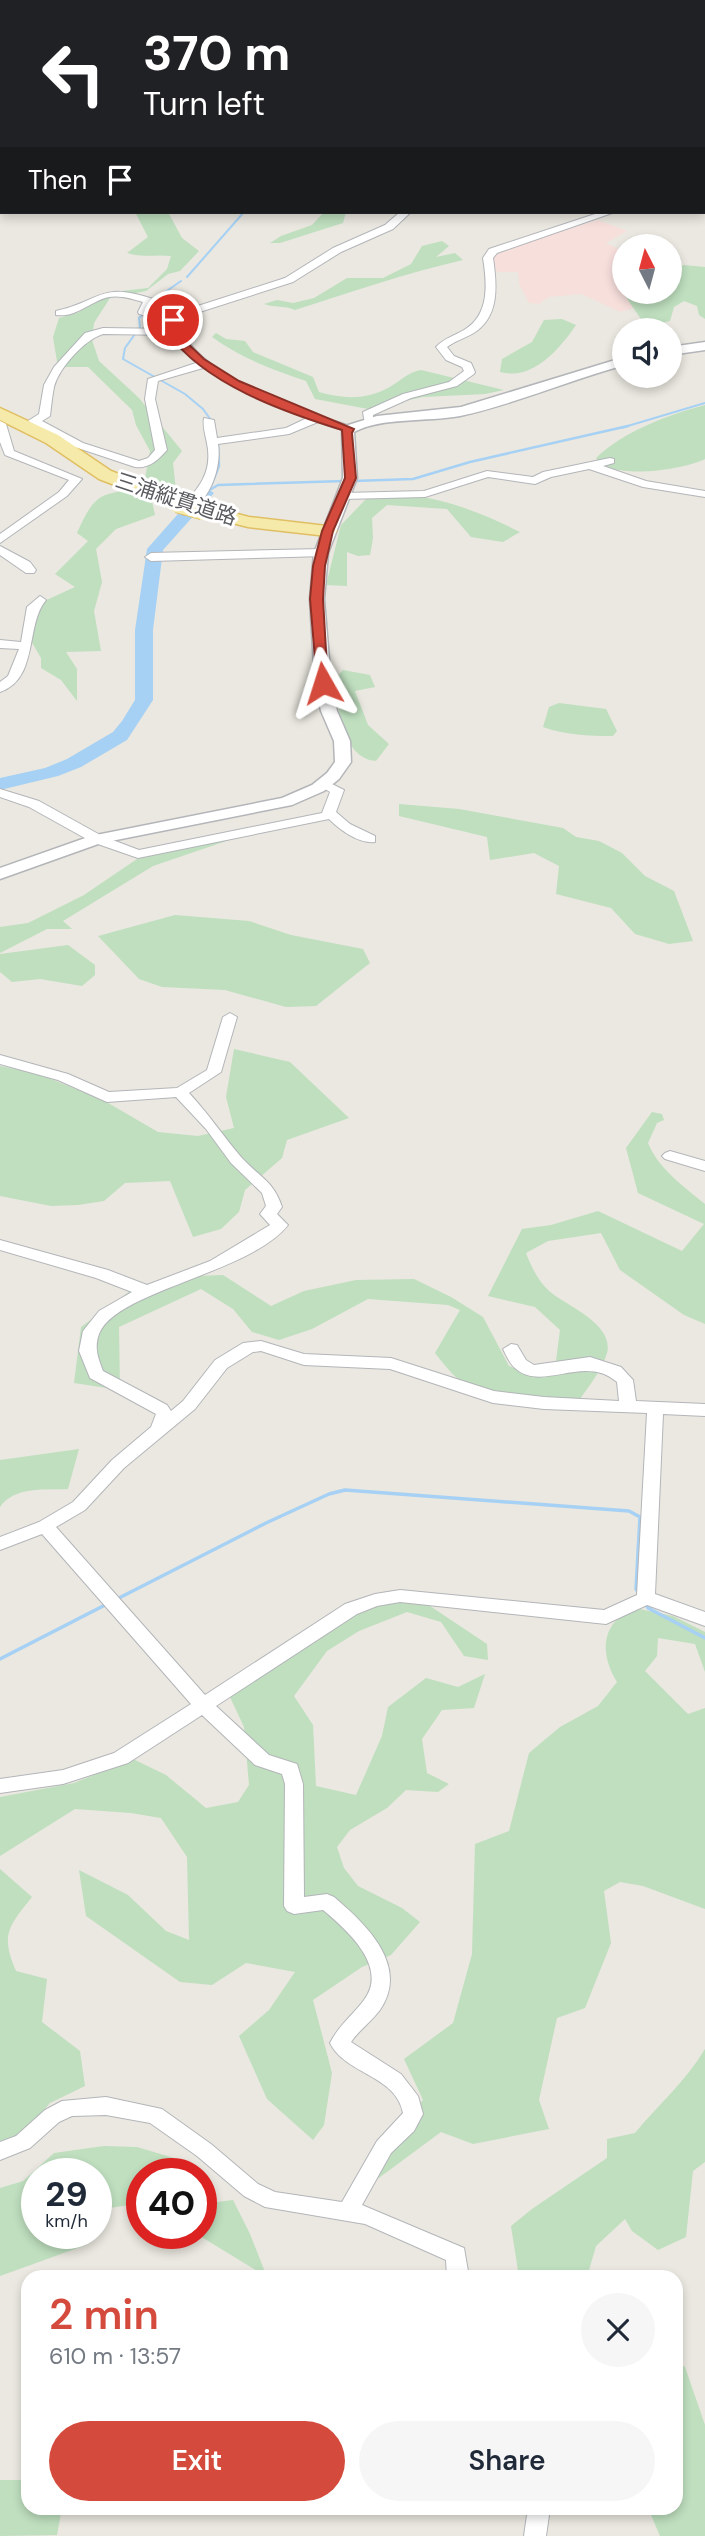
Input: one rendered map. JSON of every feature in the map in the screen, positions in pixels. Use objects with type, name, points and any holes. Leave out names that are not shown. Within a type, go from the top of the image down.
[{"type":"main road","name":"三浦縦貫道路","points":[[0,413],[52,439],[105,475],[188,509],[248,522],[327,531]]},
{"type":"street","points":[[173,326],[180,314],[253,293],[296,276],[337,250],[389,227],[404,214]]},
{"type":"street","points":[[369,422],[367,414],[408,396],[453,384],[470,372],[467,365],[450,358],[441,347],[472,329],[487,315],[492,278],[488,258],[493,251],[605,214]]},
{"type":"street","points":[[60,313],[76,311],[108,294],[149,301],[144,313],[173,326],[205,364],[235,384],[315,418],[349,429],[369,422],[435,416],[479,408],[612,365]]},
{"type":"street","points":[[173,326],[136,332],[103,331],[82,340],[59,367],[49,385],[44,415],[34,421],[79,445],[139,465],[152,460],[161,450],[150,399],[151,384],[157,378],[205,364]]},
{"type":"street","points":[[682,349],[705,346]]},
{"type":"street","points":[[44,415],[89,441]]},
{"type":"street","points":[[215,442],[289,431],[315,418]]},
{"type":"street","points":[[188,509],[211,481],[215,442],[208,420]]},
{"type":"street","points":[[0,424],[9,453],[76,479],[63,494],[0,538]]},
{"type":"street","points":[[0,874],[97,839],[286,802],[308,794],[324,784],[339,768],[344,753],[326,697],[317,599],[321,553],[327,531],[348,486],[346,433],[349,429]]},
{"type":"street","points":[[348,486],[425,494],[487,474],[535,481],[547,474],[610,461]]},
{"type":"street","points":[[591,466],[659,488],[705,494]]},
{"type":"street","points":[[0,550],[30,570]]},
{"type":"street","points":[[155,557],[321,553]]},
{"type":"street","points":[[0,688],[13,678],[26,646],[33,607],[40,600]]},
{"type":"street","points":[[0,644],[26,646]]},
{"type":"street","points":[[324,784],[337,790],[331,815]]},
{"type":"street","points":[[0,793],[34,804],[97,839],[138,854],[331,815]]},
{"type":"street","points":[[331,815],[345,827],[370,839]]},
{"type":"street","points":[[0,1059],[63,1077],[107,1097],[180,1091],[214,1072],[230,1017]]},
{"type":"street","points":[[158,1432],[163,1411],[96,1374],[87,1345],[92,1327],[100,1318],[149,1291],[219,1264],[281,1225],[268,1214],[274,1207],[269,1191],[236,1160],[180,1091]]},
{"type":"street","points":[[670,1156],[705,1166]]},
{"type":"street","points":[[0,1245],[102,1274],[126,1285],[149,1291]]},
{"type":"street","points":[[0,1544],[45,1526],[79,1506],[118,1464],[188,1405],[221,1364],[249,1347],[261,1346],[304,1359],[391,1364],[493,1397],[544,1403],[705,1410]]},
{"type":"street","points":[[510,1349],[520,1364],[530,1370],[540,1371],[590,1363],[615,1371],[625,1380],[628,1407]]},
{"type":"street","points":[[642,1600],[655,1409]]},
{"type":"street","points":[[45,1526],[203,1705],[262,1760],[290,1769],[294,1784],[294,1906],[327,1902],[355,1926],[372,1950],[380,1972],[377,1998],[363,2017],[344,2033],[340,2043],[346,2052],[394,2080],[411,2102],[413,2114],[407,2125],[384,2147],[348,2211]]},
{"type":"street","points":[[0,1786],[63,1777],[121,1758],[351,1609],[376,1600],[400,1596],[606,1617],[642,1600],[705,1619]]},
{"type":"street","points":[[0,2151],[23,2142],[52,2116],[69,2107],[106,2106],[155,2115],[204,2150],[251,2190],[272,2201],[368,2215],[456,2255],[457,2270]]},
{"type":"street","points":[[535,2536],[538,2515]]},
{"type":"shaded area","points":[[598,220],[627,231],[612,234],[612,240],[606,243],[612,246],[612,304],[644,305],[620,312],[581,294],[549,297],[539,304],[529,303],[519,284],[518,272],[497,272],[492,259],[496,251]]},
{"type":"green space","points":[[136,214],[169,214],[182,238],[199,251],[180,271],[168,274],[146,291],[110,298],[94,323],[92,340],[99,361],[139,398],[182,451],[173,463],[176,491],[150,493],[155,515],[116,529],[96,549],[102,582],[94,611],[101,651],[66,652],[77,669],[77,701],[61,680],[41,668],[41,658],[30,639],[29,608],[75,587],[55,574],[88,541],[77,533],[83,520],[94,503],[108,494],[143,489],[150,451],[136,425],[132,410],[88,367],[58,367],[53,337],[59,318],[77,313],[113,292],[148,288],[167,269],[171,256],[127,253],[148,237]]},
{"type":"green space","points":[[322,214],[345,214],[343,223],[280,243],[270,243],[281,236],[312,225]]},
{"type":"green space","points":[[442,241],[449,246],[436,257],[455,253],[463,260],[295,310],[264,304],[277,300],[293,303],[314,298],[347,278],[383,278],[411,264],[422,246]]},
{"type":"green space","points":[[682,266],[705,267],[705,319],[699,315],[697,306],[682,302]]},
{"type":"green space","points":[[631,304],[679,304],[674,307],[671,318],[640,318]]},
{"type":"green space","points":[[562,319],[576,325],[544,361],[523,372],[500,372],[502,359],[532,342],[544,320]]},
{"type":"green space","points":[[216,333],[226,339],[245,341],[253,352],[313,377],[319,392],[328,394],[346,397],[371,395],[421,370],[504,390],[485,394],[423,397],[368,409],[315,399],[306,381],[269,368],[234,351],[212,337]]},
{"type":"green space","points":[[705,405],[705,459],[665,470],[631,471],[604,465],[596,458],[607,448],[647,425]]},
{"type":"green space","points":[[407,495],[465,508],[520,532],[503,542],[471,537],[447,509],[387,505],[372,518],[370,555],[358,556],[347,552],[347,586],[326,585],[341,525],[367,498]]},
{"type":"green space","points":[[343,670],[370,675],[375,687],[355,691],[368,725],[389,744],[376,761],[364,758],[355,751],[344,729],[334,680]]},
{"type":"green space","points":[[559,703],[606,709],[617,731],[613,736],[586,735],[543,727],[549,707]]},
{"type":"green space","points":[[399,804],[459,809],[563,828],[576,837],[599,841],[622,853],[645,876],[674,891],[693,941],[669,944],[635,934],[611,908],[556,894],[559,866],[534,853],[490,860],[487,837],[399,816]]},
{"type":"green space","points":[[244,835],[153,866],[63,921],[72,929],[47,929],[0,953],[0,927],[28,923],[84,895],[137,859],[196,843]]},
{"type":"green space","points":[[175,915],[249,921],[291,935],[363,949],[370,963],[316,1006],[286,1007],[225,990],[162,987],[139,979],[98,936]]},
{"type":"green space","points":[[68,945],[95,965],[95,975],[82,986],[40,979],[12,982],[0,972],[0,954]]},
{"type":"green space","points":[[234,1049],[290,1062],[349,1118],[287,1140],[282,1158],[245,1190],[239,1212],[221,1229],[193,1237],[170,1181],[125,1183],[104,1201],[78,1205],[51,1206],[0,1196],[0,1066],[36,1073],[103,1100],[158,1132],[198,1136],[234,1128],[226,1097]]},
{"type":"green space","points":[[652,1112],[662,1114],[664,1120],[657,1123],[648,1143],[652,1152],[672,1176],[705,1204],[705,1324],[684,1315],[620,1270],[601,1233],[548,1241],[526,1253],[545,1287],[598,1326],[605,1335],[608,1345],[606,1356],[580,1399],[497,1395],[476,1390],[464,1383],[435,1353],[460,1310],[448,1305],[368,1299],[312,1329],[279,1340],[252,1332],[233,1309],[201,1289],[119,1327],[120,1390],[74,1383],[81,1327],[134,1288],[196,1276],[223,1275],[271,1306],[304,1291],[356,1280],[414,1279],[483,1317],[509,1366],[524,1372],[556,1361],[560,1330],[535,1307],[488,1296],[522,1229],[551,1225],[598,1211],[682,1251],[704,1224],[638,1193],[626,1148]]},
{"type":"green space","points":[[79,1449],[68,1489],[22,1492],[13,1495],[0,1507],[0,1460]]},
{"type":"green space","points":[[403,1599],[430,1606],[487,1644],[488,1660],[464,1656],[441,1622],[407,1612],[359,1631],[327,1651],[294,1696],[313,1725],[316,1786],[356,1795],[382,1736],[388,1707],[426,1678],[458,1687],[485,1674],[474,1708],[442,1710],[422,1739],[427,1773],[449,1784],[438,1792],[406,1790],[387,1808],[350,1830],[337,1847],[344,1868],[358,1886],[402,1908],[420,1922],[391,1955],[362,1967],[313,2000],[332,2073],[324,2125],[313,2140],[267,2099],[239,2036],[269,2010],[295,1972],[246,1963],[212,1985],[180,1982],[86,1916],[79,1870],[128,1895],[166,1931],[189,1940],[187,1857],[161,1818],[75,1809],[0,1856],[0,1797],[74,1783],[133,1759],[166,1775],[206,1808],[238,1802],[249,1785],[244,1727],[230,1697],[334,1625],[379,1605]]},
{"type":"green space","points":[[635,1608],[673,1616],[705,1632],[705,1672],[695,1644],[658,1638],[657,1656],[645,1671],[688,1714],[705,1708],[705,1909],[643,1886],[620,1882],[604,1891],[611,1943],[585,2008],[557,2018],[539,2100],[549,2129],[473,2144],[441,2132],[372,2183],[361,2177],[423,2100],[404,2059],[453,2023],[472,1954],[475,1844],[509,1831],[529,1753],[560,1727],[598,1706],[617,1682],[607,1660],[606,1639],[615,1621]]},
{"type":"green space","points":[[0,1869],[32,1897],[9,1931],[9,1948],[16,1971],[47,1979],[42,2022],[80,2051],[85,2086],[50,2103],[29,2127],[0,2149]]},
{"type":"green space","points":[[705,2049],[705,2162],[693,2171],[686,2237],[658,2250],[632,2231],[625,2219],[596,2246],[589,2270],[518,2270],[511,2226],[607,2158],[607,2139],[635,2133]]},
{"type":"green space","points":[[104,2146],[137,2147],[174,2158],[126,2158],[126,2206],[112,2208],[112,2158],[48,2158],[54,2153]]},
{"type":"green space","points":[[21,2182],[21,2249],[75,2249],[0,2276],[0,2188]]},
{"type":"green space","points":[[233,2200],[264,2270],[256,2270],[217,2246],[217,2202]]},
{"type":"green space","points":[[683,2366],[705,2425],[705,2536],[660,2536],[651,2515],[683,2515]]},
{"type":"green space","points":[[0,2480],[21,2480],[21,2515],[61,2515],[57,2535],[0,2536]]},
{"type":"waterway","points":[[187,277],[242,214]]},
{"type":"waterway","points":[[181,281],[161,295],[139,318],[140,327],[125,348],[123,359],[185,394],[203,409],[213,423]]},
{"type":"waterway","points":[[627,426],[705,403]]},
{"type":"waterway","points":[[353,481],[413,479],[470,462],[627,426]]},
{"type":"waterway","points":[[621,428],[627,426]]},
{"type":"waterway","points":[[211,486],[219,466],[218,444]]},
{"type":"waterway","points":[[208,491],[218,485],[345,481]]},
{"type":"waterway","points":[[0,784],[51,772],[74,763],[120,736],[130,722],[144,700],[144,630],[155,549],[206,493]]},
{"type":"waterway","points":[[117,1599],[266,1523],[329,1494],[345,1490],[629,1511],[640,1517],[636,1589],[640,1595]]},
{"type":"waterway","points":[[644,1601],[648,1608],[705,1638]]},
{"type":"waterway","points":[[0,1659],[107,1604]]},
{"type":"route","points":[[173,320],[173,333],[178,340],[200,361],[235,384],[315,418],[349,429],[346,433],[351,478],[327,531],[319,566],[317,599],[323,683]]}]
